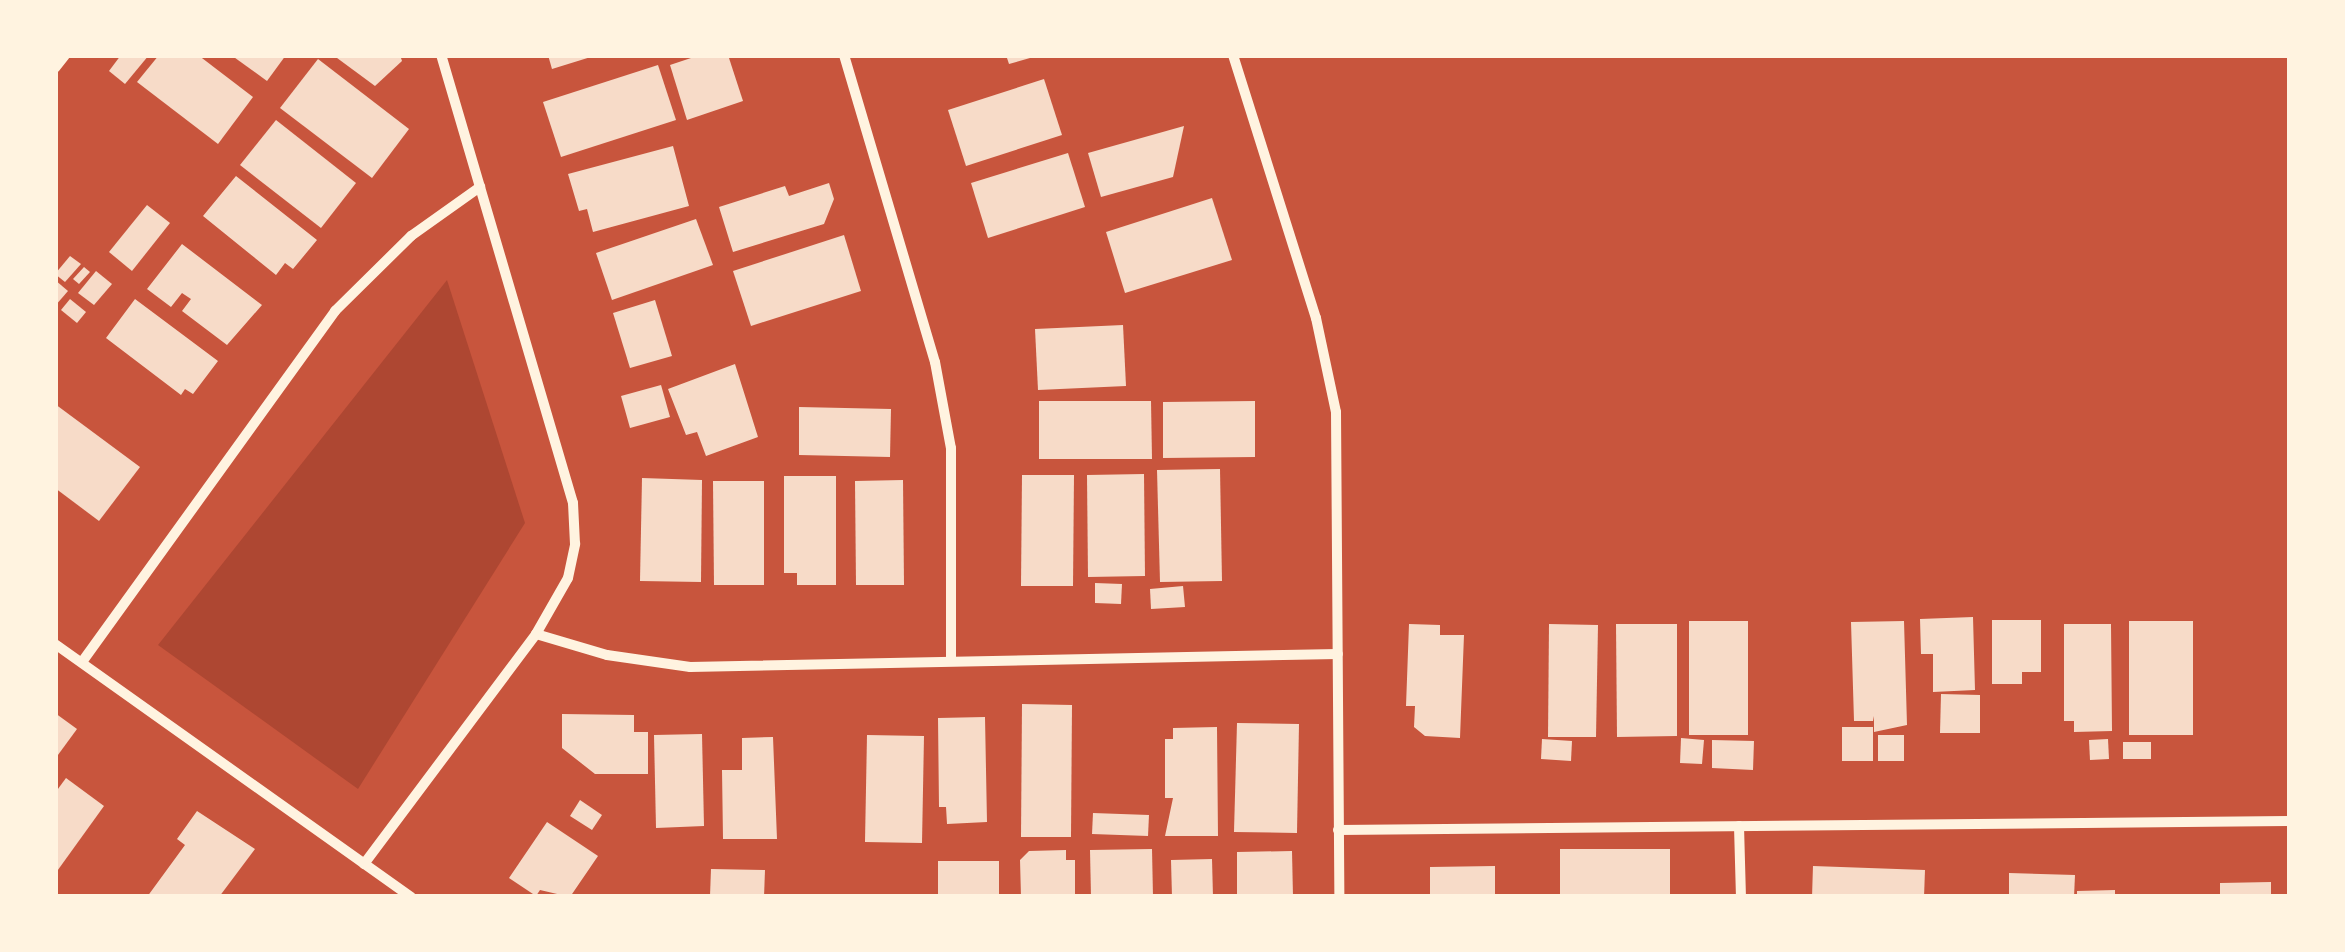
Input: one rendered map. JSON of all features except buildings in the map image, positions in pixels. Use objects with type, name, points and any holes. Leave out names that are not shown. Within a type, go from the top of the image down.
[{"type":"street","points":[[55,68],[65,55]]},
{"type":"street","points":[[364,864],[536,634],[568,578],[573,503],[442,55]]},
{"type":"street","points":[[844,55],[935,362],[951,448],[951,658]]},
{"type":"street","points":[[1232,55],[1316,318],[1336,412],[1339,897]]},
{"type":"street","points":[[82,662],[335,311],[410,236],[480,186]]},
{"type":"street","points":[[536,634],[607,655],[690,667],[951,658],[1338,654]]},
{"type":"street","points":[[55,644],[411,897]]},
{"type":"street","points":[[1338,830],[2290,822]]},
{"type":"street","points":[[1739,826],[1740,897]]},
{"type":"shaded area","points":[[447,280],[525,523],[358,789],[158,645]]}]
